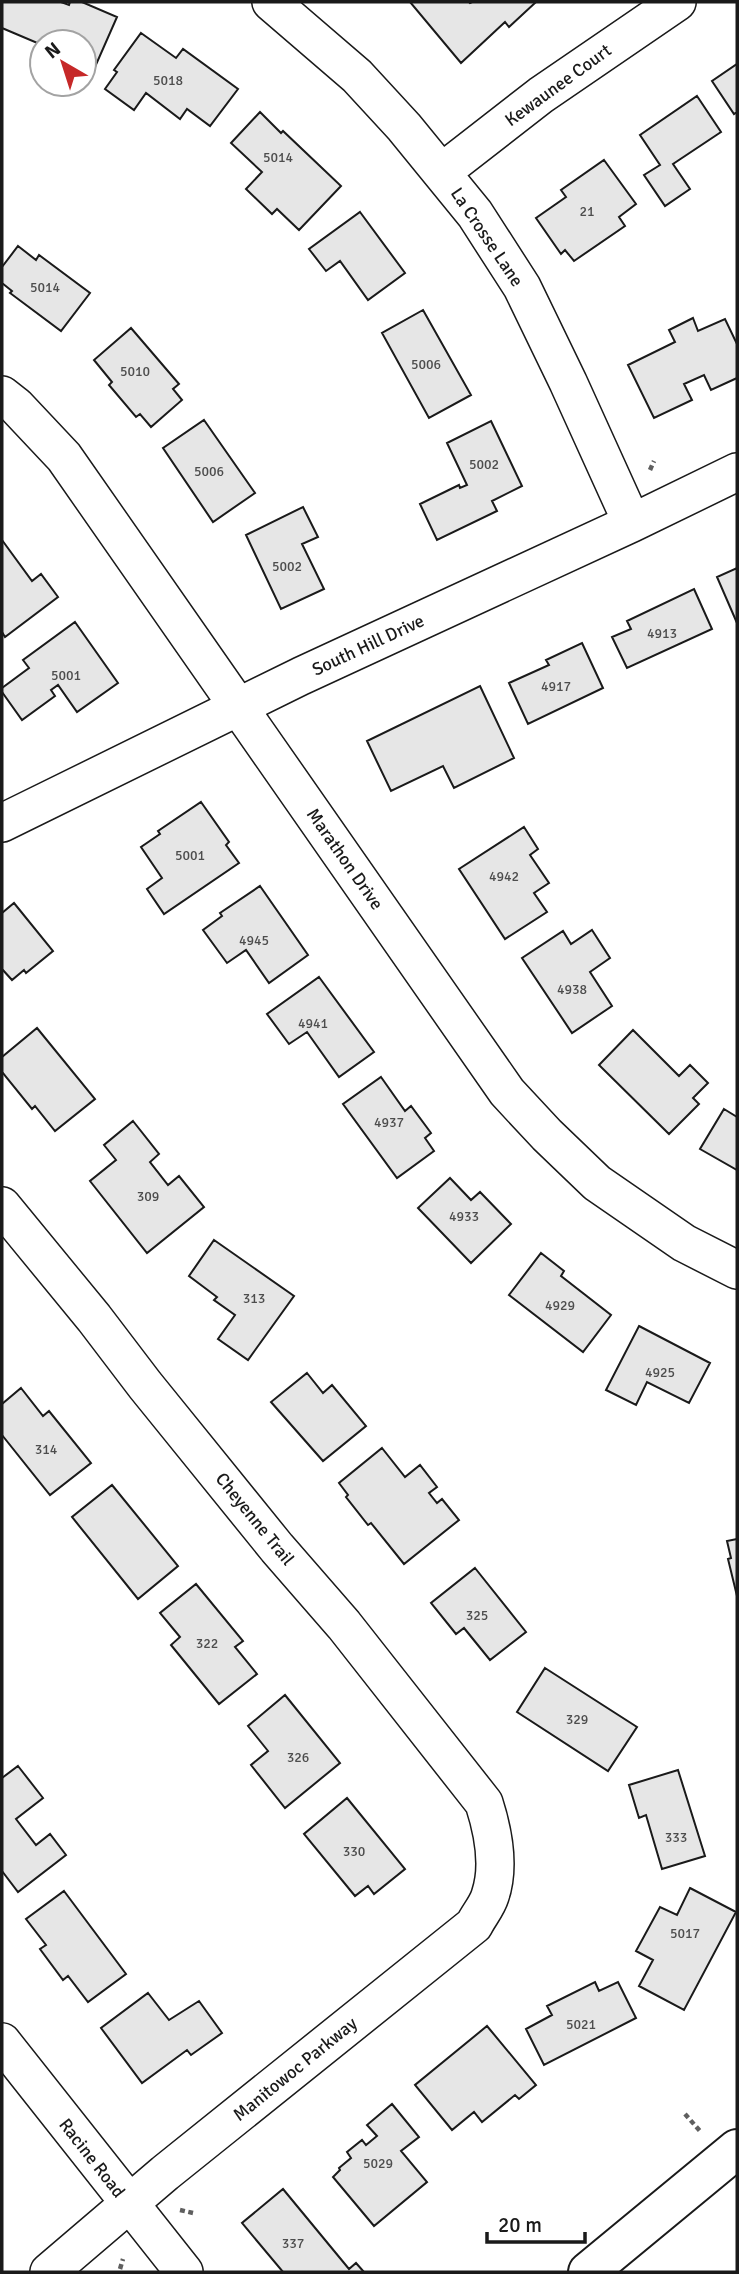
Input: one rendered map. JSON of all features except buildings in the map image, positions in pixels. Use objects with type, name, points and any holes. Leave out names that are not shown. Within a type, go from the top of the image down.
[{"type":"main road","points":[[588,2272],[737,2149]]},
{"type":"street","name":"La Crosse Lane","points":[[271,2],[356,76],[404,127],[475,214],[522,287],[632,523]]},
{"type":"street","name":"Kewaunee Court","points":[[442,173],[541,95],[677,2]]},
{"type":"street","name":"Marathon Drive","points":[[2,395],[16,406],[64,457],[507,1092],[597,1183],[684,1243],[737,1270]]},
{"type":"street","name":"South Hill Drive","points":[[2,823],[301,676],[737,472]]},
{"type":"street","name":"Cheyenne Trail","points":[[2,1206],[277,1548],[344,1625],[484,1803],[491,1823],[492,1839]]},
{"type":"street","name":"Manitowoc Parkway","points":[[49,2272],[474,1924],[489,1898],[493,1882],[492,1839]]},
{"type":"street","name":"Racine Road","points":[[2,2042],[184,2272]]},
{"type":"path","points":[[650,470],[654,461]]},
{"type":"path","points":[[685,2114],[701,2131]]},
{"type":"path","points":[[179,2210],[193,2213]]},
{"type":"path","points":[[120,2269],[123,2259]]}]
